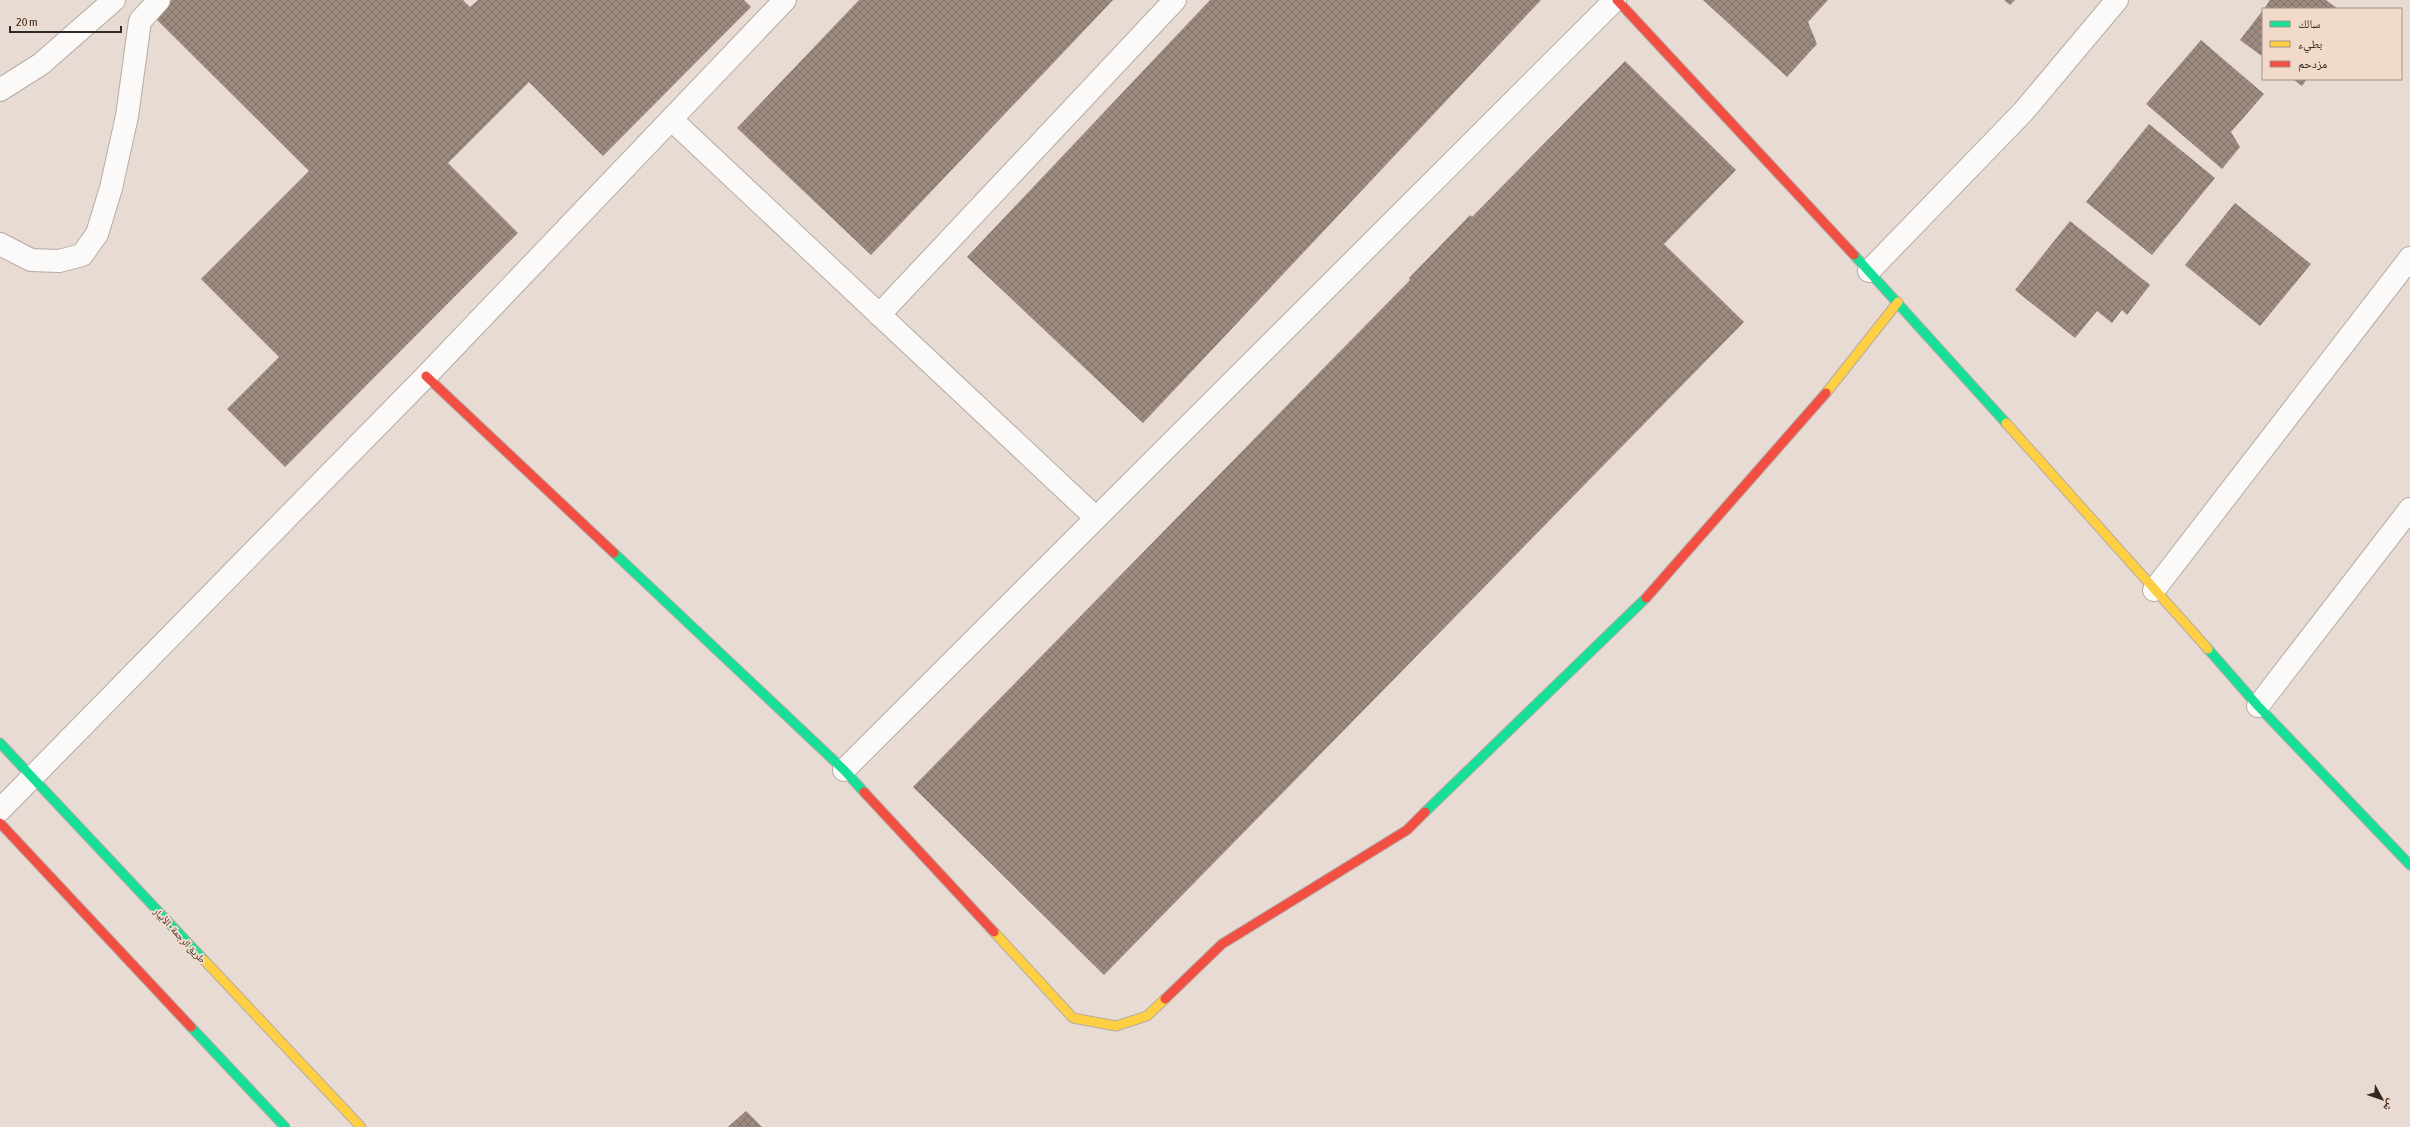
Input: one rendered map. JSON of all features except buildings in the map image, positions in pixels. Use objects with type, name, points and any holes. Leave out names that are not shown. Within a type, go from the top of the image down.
[{"type":"main road","points":[[1616,0],[1898,302],[2258,706],[2410,865]]},
{"type":"main road","points":[[426,376],[844,770],[1073,1018],[1116,1026],[1147,1016],[1222,944],[1407,830],[1641,604],[1812,411],[1898,302]]},
{"type":"main road","name":"طريق الرجمة - الأبيار","points":[[0,743],[361,1127]]},
{"type":"main road","points":[[0,823],[285,1127]]},
{"type":"street","points":[[0,90],[41,64],[114,0]]},
{"type":"street","points":[[126,0],[140,22]]},
{"type":"street","points":[[0,244],[31,260],[59,261],[82,256],[97,234],[111,188],[127,116],[140,22],[159,0]]},
{"type":"street","points":[[0,810],[426,376],[785,0]]},
{"type":"street","points":[[879,315],[1175,0]]},
{"type":"street","points":[[844,770],[1616,0]]},
{"type":"street","points":[[1869,271],[2023,112],[2116,0]]},
{"type":"street","points":[[671,119],[1096,518]]},
{"type":"street","points":[[2154,590],[2410,258]]},
{"type":"street","points":[[2258,706],[2410,509]]},
{"type":"traffic: fast","points":[[1854,255],[2006,423]]},
{"type":"traffic: fast","points":[[614,553],[844,770],[864,792]]},
{"type":"traffic: fast","points":[[1425,812],[1646,598]]},
{"type":"traffic: fast","points":[[2208,649],[2258,706],[2410,865]]},
{"type":"traffic: fast","points":[[0,743],[204,960]]},
{"type":"traffic: fast","points":[[191,1027],[285,1127]]},
{"type":"traffic: slow","points":[[1826,393],[1898,302]]},
{"type":"traffic: slow","points":[[2006,423],[2208,649]]},
{"type":"traffic: slow","points":[[994,932],[1073,1018],[1116,1026],[1147,1016],[1165,999]]},
{"type":"traffic: slow","points":[[204,960],[361,1127]]},
{"type":"traffic: jam","points":[[1617,0],[1854,255]]},
{"type":"traffic: jam","points":[[426,376],[614,553]]},
{"type":"traffic: jam","points":[[1646,598],[1826,393]]},
{"type":"traffic: jam","points":[[864,792],[994,932]]},
{"type":"traffic: jam","points":[[1165,999],[1222,944],[1407,830],[1425,812]]},
{"type":"traffic: jam","points":[[0,823],[191,1027]]}]
